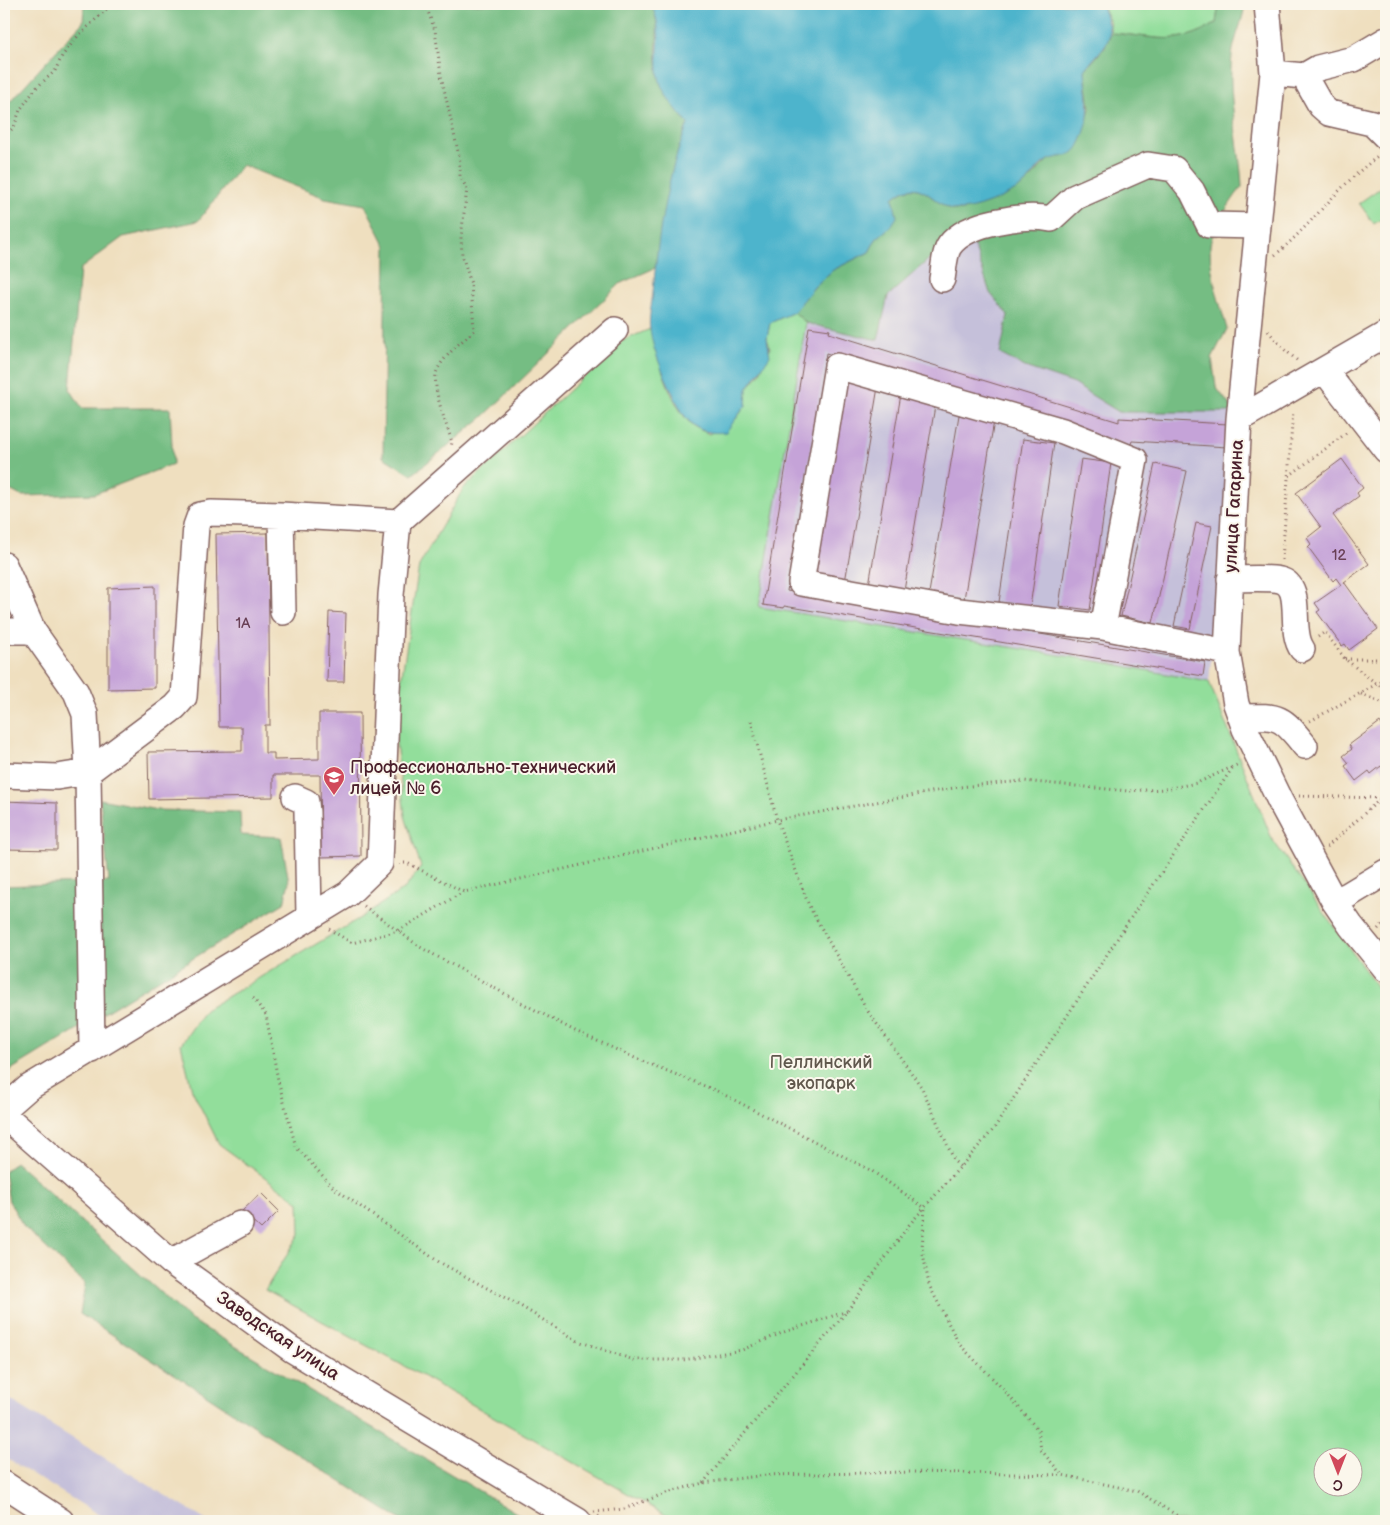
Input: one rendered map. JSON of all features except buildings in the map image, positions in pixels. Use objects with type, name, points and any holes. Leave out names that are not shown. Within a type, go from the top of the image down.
[{"type":"street","name":"улица Гагарина","points":[[1267,4],[1273,73],[1239,419],[1227,652],[1232,686],[1241,717],[1257,755],[1311,861],[1334,901],[1351,926],[1386,969]]},
{"type":"street","points":[[1273,73],[1304,76],[1318,68],[1369,52],[1386,40]]},
{"type":"street","points":[[1304,76],[1321,106],[1329,114],[1372,124],[1386,136]]},
{"type":"street","points":[[942,279],[948,246],[963,232],[1003,220],[1051,219],[1074,197],[1148,166],[1174,169],[1192,191],[1209,225],[1258,226]]},
{"type":"street","points":[[4,1109],[28,1088],[348,894],[380,864],[391,595],[398,522],[615,330]]},
{"type":"street","points":[[1239,419],[1386,334]]},
{"type":"street","points":[[1103,627],[1135,460],[1064,431],[838,366],[800,583],[959,611],[1103,627],[1227,652]]},
{"type":"street","points":[[1311,378],[1364,421],[1386,450]]},
{"type":"street","points":[[4,775],[57,776],[88,772],[175,707],[184,697],[196,526],[200,515],[211,513],[398,522]]},
{"type":"street","points":[[281,516],[283,612]]},
{"type":"street","points":[[4,565],[33,631],[76,692],[84,714],[88,772],[92,1050]]},
{"type":"street","points":[[1230,579],[1281,580],[1290,585],[1294,592],[1295,634],[1302,649]]},
{"type":"street","points":[[4,631],[33,631]]},
{"type":"street","points":[[1241,717],[1269,716],[1280,718],[1298,738]]},
{"type":"street","points":[[295,797],[306,802],[309,916]]},
{"type":"street","points":[[1334,901],[1348,895],[1386,872]]},
{"type":"street","name":"Заводская улица","points":[[4,1115],[171,1262],[291,1349],[578,1521]]},
{"type":"street","points":[[171,1262],[240,1224]]},
{"type":"street","points":[[4,1484],[61,1521]]},
{"type":"path","points":[[4,137],[14,128],[20,110],[36,88],[55,71],[62,56],[78,36],[112,4]]},
{"type":"path","points":[[425,4],[435,30],[441,75],[460,161],[460,176],[467,189],[461,237],[462,255],[472,284],[474,302],[474,331],[455,346],[436,374],[439,400],[452,442],[450,450]]},
{"type":"path","points":[[1254,273],[1295,239],[1362,168],[1386,151]]},
{"type":"path","points":[[1250,309],[1311,378],[1288,476],[1281,580]]},
{"type":"path","points":[[1288,476],[1364,421]]},
{"type":"path","points":[[1302,649],[1325,632],[1344,659],[1386,692]]},
{"type":"path","points":[[1344,659],[1386,660]]},
{"type":"path","points":[[1298,738],[1386,679]]},
{"type":"path","points":[[1361,694],[1386,704]]},
{"type":"path","points":[[751,721],[777,820],[809,906],[867,1010],[922,1088],[955,1162],[961,1167]]},
{"type":"path","points":[[309,916],[352,943],[398,931],[464,892],[777,820],[959,787],[1023,780],[1128,791],[1165,789],[1197,782],[1257,755]]},
{"type":"path","points":[[703,1483],[848,1310],[909,1226],[993,1130],[1134,913],[1233,767]]},
{"type":"path","points":[[1311,861],[1386,794]]},
{"type":"path","points":[[1292,796],[1381,798]]},
{"type":"path","points":[[380,864],[407,863],[464,892]]},
{"type":"path","points":[[348,894],[420,947],[573,1030],[635,1058],[717,1091],[872,1171],[925,1208]]},
{"type":"path","points":[[1376,931],[1386,921]]},
{"type":"path","points":[[253,998],[266,1015],[278,1080],[296,1146],[334,1188],[388,1228],[439,1262],[522,1307],[578,1341],[634,1360],[683,1360],[742,1350],[784,1332],[848,1310]]},
{"type":"path","points":[[925,1208],[922,1248],[930,1285],[959,1344],[1004,1390],[1038,1430],[1041,1450],[1062,1475]]},
{"type":"path","points":[[608,1521],[590,1512],[624,1509],[666,1492],[703,1483],[767,1475],[855,1472],[1062,1475],[1136,1491],[1186,1521]]},
{"type":"shaded area","points":[[974,245],[990,293],[1008,314],[1000,354],[1025,367],[1072,383],[1119,412],[1235,412],[1209,682],[1097,661],[759,607],[806,323],[878,340],[888,296],[928,260]]},
{"type":"shaded area","points":[[4,1396],[207,1521],[109,1521],[4,1457]]},
{"type":"green space","points":[[84,4],[650,4],[654,11],[657,25],[658,71],[672,103],[688,124],[671,177],[655,268],[621,283],[483,417],[412,475],[383,457],[386,246],[365,205],[325,198],[242,165],[198,221],[123,237],[80,269],[70,389],[82,408],[170,408],[173,464],[94,494],[21,496],[4,487],[4,108],[83,22]]},
{"type":"green space","points":[[1101,4],[1219,4],[1216,23],[1202,31],[1177,38],[1153,38],[1111,33],[1109,20]]},
{"type":"green space","points":[[1219,4],[1245,4],[1233,49],[1231,72],[1232,104],[1242,187],[1217,225],[1210,248],[1214,279],[1227,329],[1212,358],[1216,387],[1235,412],[1119,412],[1072,383],[1025,367],[1000,354],[1008,315],[990,293],[974,245],[928,260],[888,296],[878,340],[806,323],[794,312],[815,286],[833,270],[869,252],[876,239],[891,226],[896,217],[893,198],[904,191],[914,189],[922,191],[944,206],[953,209],[963,210],[980,206],[1019,188],[1029,181],[1041,166],[1051,158],[1082,138],[1090,108],[1085,70],[1105,47],[1111,33],[1153,38],[1189,36],[1216,23]]},
{"type":"green space","points":[[1386,184],[1386,216],[1374,224],[1359,203]]},
{"type":"green space","name":"Пеллинский экопарк","points":[[794,312],[806,323],[759,607],[1097,661],[1209,682],[1272,839],[1386,1000],[1386,1521],[676,1521],[424,1377],[265,1290],[300,1234],[299,1202],[219,1144],[192,1090],[181,1044],[205,1010],[360,918],[405,888],[421,867],[405,816],[394,727],[419,566],[463,489],[622,341],[650,329],[666,380],[677,406],[692,425],[709,434],[736,419],[746,405],[747,389],[760,373],[770,348],[767,338],[770,323]]},
{"type":"green space","points":[[100,799],[157,810],[240,812],[241,835],[281,837],[289,882],[284,903],[4,1074],[4,886],[109,882]]},
{"type":"green space","points":[[15,1162],[191,1320],[530,1521],[402,1521],[80,1314],[85,1284],[24,1227],[9,1201],[4,1172]]},
{"type":"water","points":[[650,4],[1101,4],[1109,27],[1109,35],[1108,41],[1085,70],[1088,99],[1087,125],[1076,150],[1069,155],[1044,163],[1026,183],[1012,192],[994,201],[975,207],[959,210],[950,208],[920,190],[912,188],[903,191],[893,198],[897,217],[891,226],[876,239],[869,252],[833,270],[815,286],[794,312],[770,323],[767,338],[770,356],[747,389],[746,405],[726,432],[715,433],[698,429],[687,419],[659,363],[650,330],[649,321],[657,249],[664,207],[674,164],[688,124],[670,101],[661,85],[658,65],[657,23],[655,13]]},
{"type":"place","name":"Профессионально-технический лицей № 6","points":[[334,796]]}]
